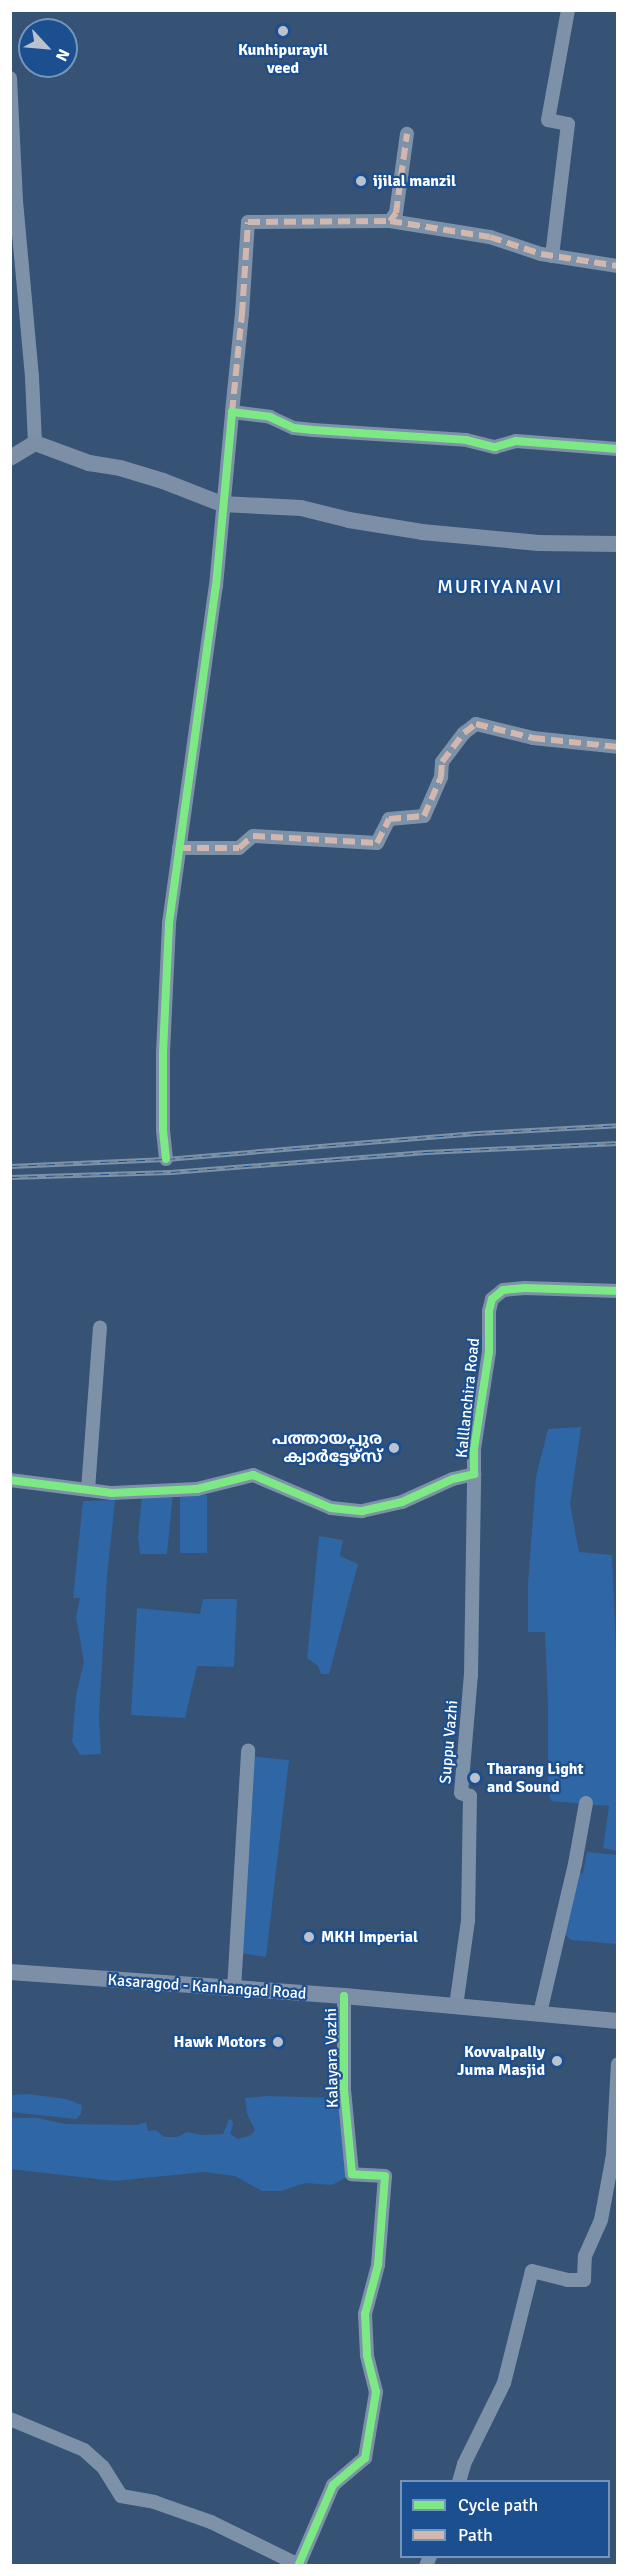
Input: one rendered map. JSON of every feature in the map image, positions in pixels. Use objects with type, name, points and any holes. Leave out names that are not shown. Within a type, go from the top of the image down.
[{"type":"main road","points":[[10,458],[35,443],[89,463],[120,468],[163,481],[222,504],[301,508],[349,520],[423,532],[538,543],[618,544]]},
{"type":"main road","name":"Kasaragod - Kanhangad Road","points":[[10,1972],[344,1996],[618,2022]]},
{"type":"street","points":[[552,256],[564,175],[568,124],[548,120],[568,10]]},
{"type":"street","points":[[10,78],[13,201],[32,377],[35,443]]},
{"type":"street","points":[[390,221],[396,213],[407,134]]},
{"type":"street","points":[[166,1159],[163,1130],[163,1052],[169,923],[216,586],[222,504],[244,294],[248,222],[390,221],[490,237],[552,256],[618,266]]},
{"type":"street","points":[[232,412],[270,417],[294,428],[313,430],[466,440],[495,447],[516,441],[564,447],[618,449]]},
{"type":"street","points":[[179,848],[239,848],[254,837],[377,843],[389,819],[424,816],[441,777],[442,762],[453,745],[476,724],[533,738],[618,747]]},
{"type":"street","name":"Kalllanchira Road","points":[[10,1480],[112,1493],[197,1489],[253,1475],[331,1508],[362,1511],[402,1502],[453,1479],[474,1474],[474,1449],[489,1352],[489,1311],[492,1299],[503,1290],[525,1288],[618,1291]]},
{"type":"street","points":[[88,1490],[100,1326]]},
{"type":"street","name":"Suppu Vazhi","points":[[456,2006],[468,1921],[470,1796],[460,1793],[471,1675],[474,1474]]},
{"type":"street","points":[[234,1989],[248,1750]]},
{"type":"street","points":[[540,2013],[575,1864],[586,1803]]},
{"type":"street","name":"Kalayara Vazhi","points":[[300,2565],[333,2485],[365,2458],[376,2392],[368,2355],[365,2314],[378,2265],[385,2176],[352,2174],[344,2089],[344,1996]]},
{"type":"street","points":[[459,2480],[464,2464],[504,2383],[532,2271],[567,2280],[584,2280],[585,2256],[601,2220],[610,2175],[618,2064]]},
{"type":"street","points":[[10,2419],[84,2450],[103,2467],[121,2496],[154,2502],[211,2522],[300,2565]]},
{"type":"shaded area","points":[[581,1427],[570,1504],[579,1552],[612,1555],[618,1696],[617,1851],[603,1848],[609,1806],[551,1801],[548,1787],[545,1632],[528,1632],[528,1584],[536,1477],[548,1429]]},
{"type":"shaded area","points":[[173,1494],[167,1554],[140,1554],[138,1537],[142,1496]]},
{"type":"shaded area","points":[[180,1495],[207,1495],[207,1553],[180,1553]]},
{"type":"shaded area","points":[[115,1500],[107,1577],[99,1716],[101,1754],[80,1755],[72,1742],[76,1695],[84,1662],[76,1617],[80,1598],[73,1598],[83,1501]]},
{"type":"shaded area","points":[[319,1536],[343,1540],[340,1556],[358,1564],[329,1674],[321,1674],[318,1666],[307,1658]]},
{"type":"shaded area","points":[[203,1599],[237,1599],[234,1667],[197,1666],[185,1718],[131,1715],[137,1608],[200,1614]]},
{"type":"shaded area","points":[[250,1756],[289,1760],[266,1957],[239,1953]]},
{"type":"shaded area","points":[[587,1852],[617,1855],[617,1944],[571,1940],[562,1932],[576,1874],[583,1873]]},
{"type":"shaded area","points":[[28,2094],[66,2099],[82,2105],[81,2114],[76,2119],[11,2112],[11,2095]]},
{"type":"shaded area","points":[[267,2096],[340,2098],[347,2177],[332,2185],[305,2183],[281,2191],[262,2191],[235,2176],[204,2172],[114,2181],[11,2169],[10,2118],[38,2118],[65,2124],[137,2125],[146,2122],[148,2131],[156,2130],[164,2137],[177,2137],[187,2132],[203,2135],[223,2134],[229,2119],[232,2120],[233,2125],[230,2134],[238,2139],[251,2135],[255,2130],[247,2114],[245,2098]]},
{"type":"railway","points":[[10,1166],[166,1159],[477,1133],[618,1125]]},
{"type":"railway","points":[[10,1177],[171,1172],[426,1152],[618,1143]]},
{"type":"marked path","points":[[232,412],[248,222],[390,221],[396,213],[407,134]]},
{"type":"marked path","points":[[390,221],[490,237],[541,254],[618,266]]},
{"type":"marked path","points":[[179,848],[239,848],[253,836],[377,843],[389,819],[424,816],[441,777],[442,762],[464,733],[476,724],[533,738],[618,747]]},
{"type":"cycle path","points":[[166,1159],[163,1130],[163,1052],[169,923],[216,586],[232,412],[270,417],[294,428],[313,430],[466,440],[495,447],[516,441],[618,449]]},
{"type":"cycle path","points":[[10,1480],[112,1493],[197,1489],[253,1475],[331,1508],[362,1511],[402,1502],[453,1479],[474,1474],[474,1449],[489,1352],[489,1311],[492,1299],[503,1290],[525,1288],[618,1291]]},
{"type":"cycle path","points":[[299,2564],[333,2485],[365,2458],[376,2392],[367,2355],[365,2314],[378,2265],[385,2176],[352,2174],[344,2089],[344,1996]]},
{"type":"place","name":"Kunhipurayil veed","points":[[283,31]]},
{"type":"place","name":"ijilal manzil","points":[[361,181]]},
{"type":"place","name":"പത്തായപ്പുര ക്വാർട്ടേഴ്സ്","points":[[394,1448]]},
{"type":"place","name":"Tharang Light and Sound","points":[[475,1778]]},
{"type":"place","name":"MKH Imperial","points":[[309,1937]]},
{"type":"place","name":"Hawk Motors","points":[[278,2042]]},
{"type":"place","name":"Kovvalpally Juma Masjid","points":[[557,2061]]},
{"type":"district","name":"MURIYANAVI","points":[[500,586]]}]
